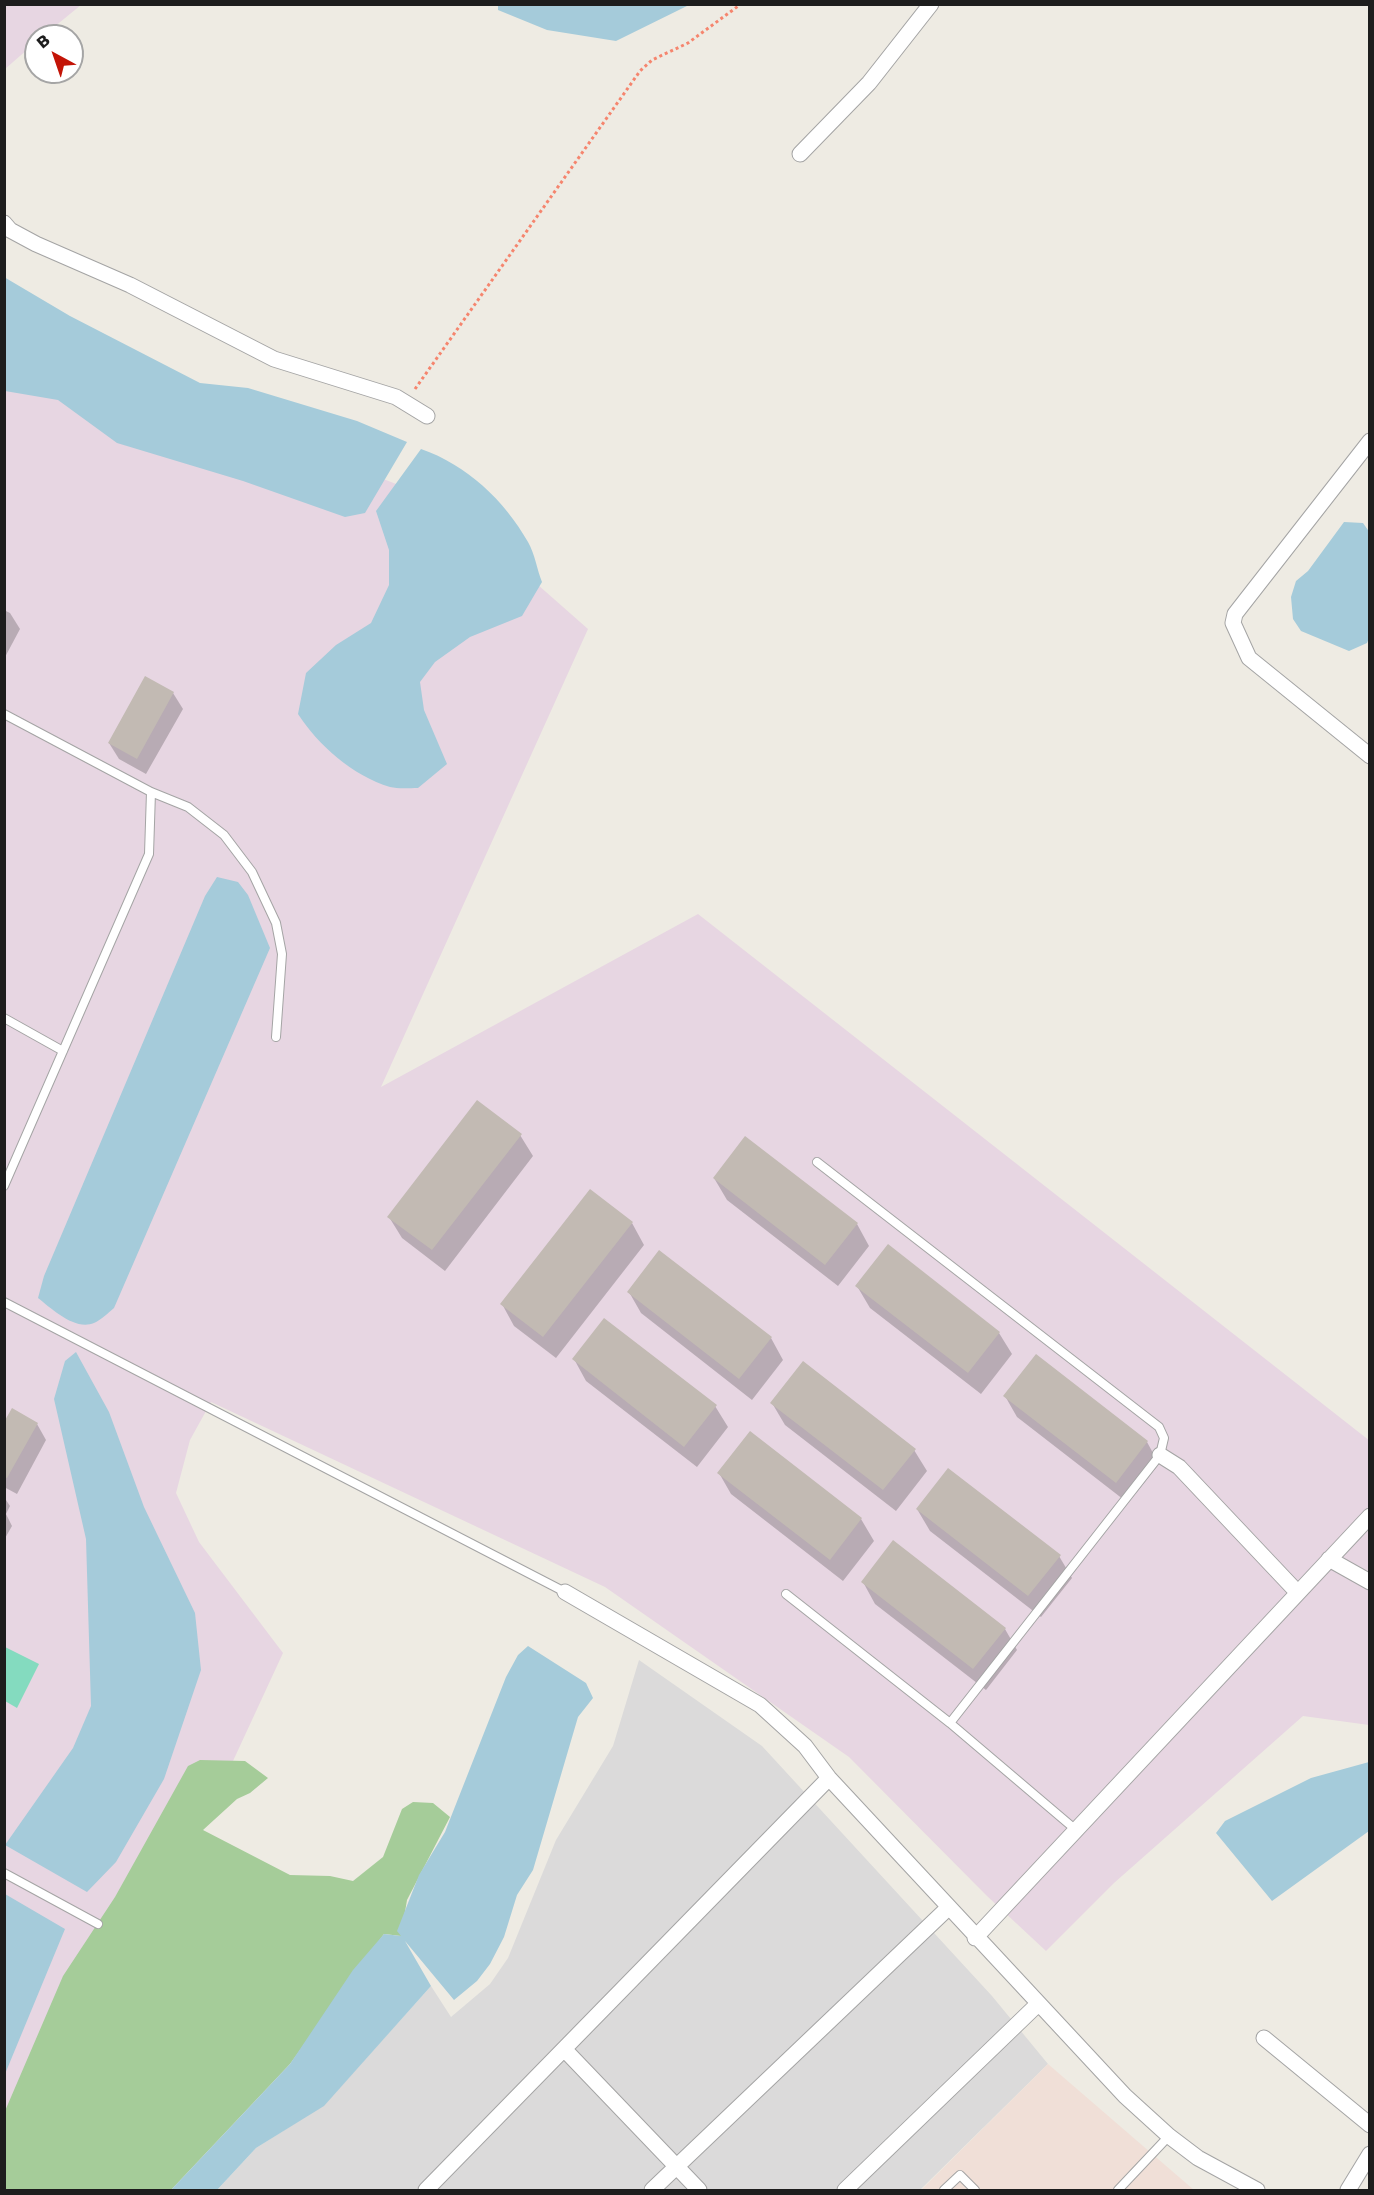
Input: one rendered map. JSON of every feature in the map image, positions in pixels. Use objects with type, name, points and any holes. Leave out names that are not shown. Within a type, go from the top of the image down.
[{"type":"street","points":[[800,154],[868,83],[931,4]]},
{"type":"street","points":[[4,223],[10,230],[130,285],[274,359],[396,397],[427,416]]},
{"type":"street","points":[[1370,441],[1235,614],[1233,623],[1249,658],[1370,756]]},
{"type":"street","points":[[1160,1455],[1179,1467],[1298,1593]]},
{"type":"street","points":[[975,1938],[1370,1516]]},
{"type":"street","points":[[1329,1559],[1370,1582]]},
{"type":"street","points":[[565,1592],[760,1705],[805,1746],[829,1778],[975,1938],[1125,2096],[1169,2136],[1198,2158],[1257,2190]]},
{"type":"street","points":[[426,2190],[829,1778]]},
{"type":"street","points":[[652,2190],[948,1908]]},
{"type":"street","points":[[845,2190],[1038,2004]]},
{"type":"street","points":[[1264,2038],[1370,2125]]},
{"type":"street","points":[[564,2049],[699,2190]]},
{"type":"street","points":[[1348,2190],[1370,2154]]},
{"type":"lane","points":[[4,714],[151,792],[188,807],[224,835],[252,872],[276,923],[282,954],[276,1037]]},
{"type":"lane","points":[[4,1186],[149,854],[151,792]]},
{"type":"lane","points":[[4,1018],[63,1051]]},
{"type":"lane","points":[[817,1162],[1159,1427],[1164,1438],[1160,1455],[950,1723]]},
{"type":"lane","points":[[4,1302],[565,1592]]},
{"type":"lane","points":[[786,1594],[950,1723],[1076,1830]]},
{"type":"lane","points":[[4,1873],[98,1924]]},
{"type":"lane","points":[[1118,2190],[1169,2136]]},
{"type":"lane","points":[[944,2190],[960,2175],[975,2190]]},
{"type":"path","points":[[405,403],[640,71],[652,60],[688,43],[741,4]]},
{"type":"shaded area","points":[[5,4],[81,4],[58,24],[24,24],[24,52],[5,69]]},
{"type":"shaded area","points":[[5,322],[49,349],[445,503],[588,629],[381,1087],[698,914],[1370,1441],[1369,1725],[1303,1716],[1114,1883],[1046,1951],[987,1896],[849,1757],[605,1587],[211,1402],[190,1440],[176,1493],[199,1542],[283,1653],[233,1761],[163,1867],[5,2182]]},
{"type":"shaded area","points":[[639,1660],[762,1746],[992,1996],[1048,2064],[920,2190],[217,2190],[256,2148],[324,2105],[431,1986],[451,2017],[490,1984],[508,1958],[556,1840],[613,1746]]},
{"type":"shaded area","points":[[1048,2064],[1194,2190],[921,2190]]},
{"type":"green space","points":[[5,1647],[39,1664],[17,1708],[5,1701]]},
{"type":"green space","points":[[200,1760],[245,1761],[268,1778],[250,1793],[237,1799],[203,1830],[290,1875],[330,1876],[353,1881],[383,1857],[402,1809],[413,1802],[433,1803],[450,1817],[407,1900],[401,1936],[384,1934],[290,2064],[171,2190],[5,2190],[5,2111],[63,1976],[115,1897],[188,1766]]},
{"type":"water","points":[[498,4],[689,5],[616,41],[547,30],[498,10]]},
{"type":"water","points":[[4,277],[70,316],[200,383],[248,388],[357,421],[407,442],[365,513],[345,517],[243,481],[117,443],[58,400],[5,391]]},
{"type":"water","points":[[421,449],[454,464],[496,498],[528,542],[542,582],[522,616],[470,637],[435,662],[420,682],[424,710],[447,764],[418,788],[397,788],[376,782],[350,767],[326,748],[298,714],[306,673],[336,645],[371,623],[389,585],[389,550],[376,511]]},
{"type":"water","points":[[1344,522],[1363,523],[1370,533],[1369,638],[1367,643],[1349,651],[1301,631],[1293,619],[1291,597],[1296,581],[1308,571]]},
{"type":"water","points":[[217,877],[238,882],[248,895],[270,948],[114,1308],[94,1323],[87,1325],[72,1322],[38,1298],[44,1276],[205,896]]},
{"type":"water","points":[[76,1352],[109,1412],[144,1507],[195,1613],[201,1670],[164,1779],[116,1862],[87,1892],[5,1845],[73,1748],[91,1706],[86,1539],[54,1399],[65,1361]]},
{"type":"water","points":[[528,1646],[586,1683],[593,1698],[578,1717],[533,1870],[517,1895],[504,1937],[490,1964],[477,1981],[454,2000],[405,1941],[431,1986],[324,2106],[256,2148],[217,2190],[171,2190],[290,2064],[353,1970],[384,1934],[401,1936],[397,1931],[419,1875],[445,1832],[506,1677],[518,1655]]},
{"type":"water","points":[[1369,1762],[1369,1831],[1272,1901],[1216,1833],[1225,1821],[1311,1778]]},
{"type":"water","points":[[5,1894],[65,1929],[5,2074]]},
{"type":"building","points":[[145,676],[174,692],[137,759],[108,743]]},
{"type":"building","points":[[477,1100],[522,1134],[432,1250],[387,1217]]},
{"type":"building","points":[[745,1136],[858,1223],[825,1265],[713,1178]]},
{"type":"building","points":[[590,1189],[633,1222],[543,1337],[500,1304]]},
{"type":"building","points":[[888,1244],[1000,1332],[968,1373],[855,1286]]},
{"type":"building","points":[[659,1250],[772,1337],[739,1379],[627,1292]]},
{"type":"building","points":[[604,1318],[717,1405],[684,1447],[572,1359]]},
{"type":"building","points":[[1036,1354],[1148,1441],[1116,1483],[1003,1396]]},
{"type":"building","points":[[803,1361],[916,1449],[883,1490],[770,1403]]},
{"type":"building","points":[[12,1408],[38,1423],[7,1478],[4,1477],[4,1422]]},
{"type":"building","points":[[750,1431],[862,1518],[830,1560],[717,1473]]},
{"type":"building","points":[[948,1468],[1061,1555],[1028,1596],[916,1509]]},
{"type":"building","points":[[893,1540],[1006,1628],[973,1669],[861,1582]]}]
